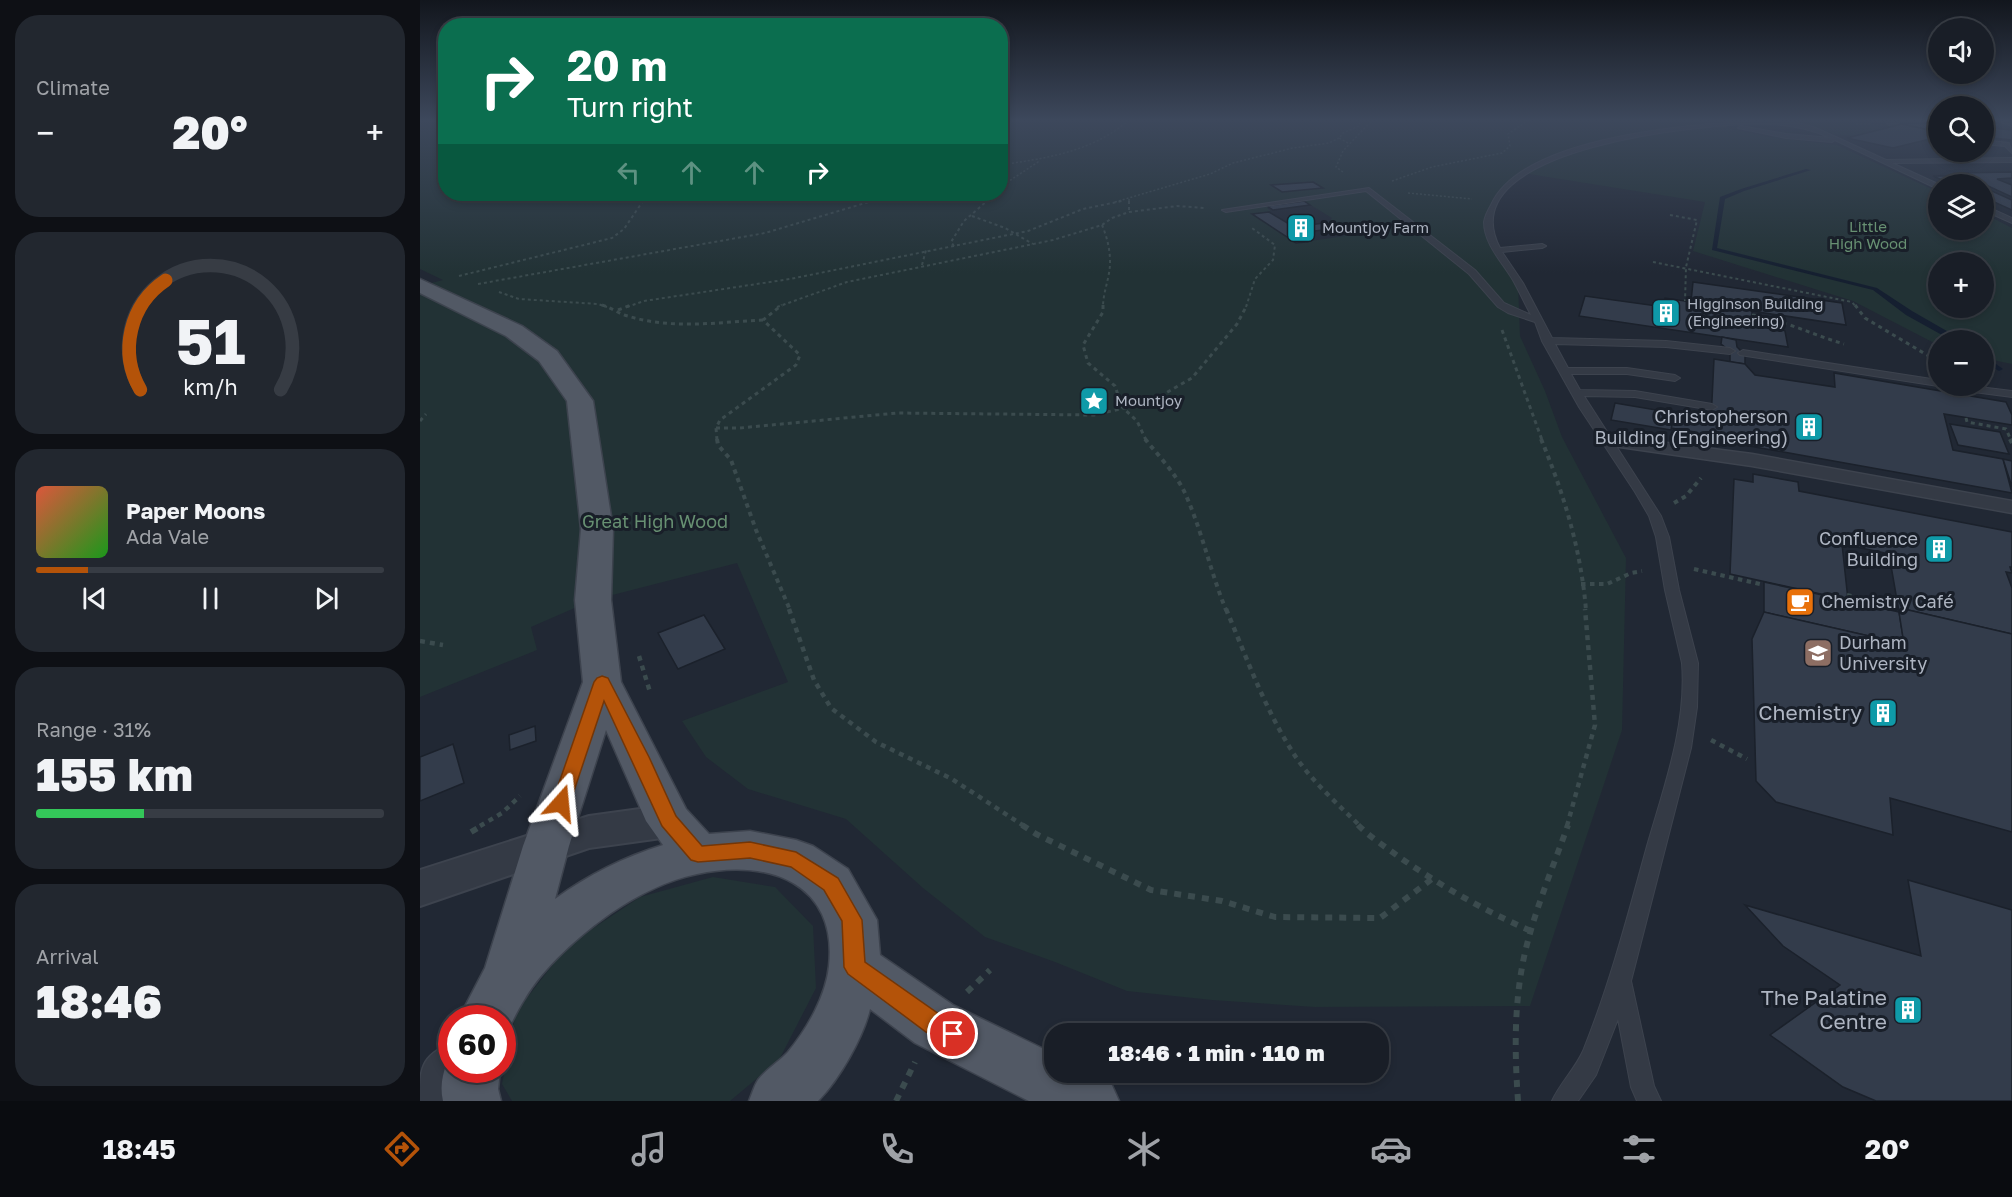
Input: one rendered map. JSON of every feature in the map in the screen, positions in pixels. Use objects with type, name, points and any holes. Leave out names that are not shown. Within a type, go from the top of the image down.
[{"type":"main road","points":[[420,285],[514,331],[548,356],[580,401],[597,529],[593,600],[602,682],[683,837]]},
{"type":"main road","points":[[496,1000],[602,682]]},
{"type":"main road","points":[[683,837],[796,860],[831,884],[852,920],[855,967],[841,1018],[808,1071],[778,1101]]},
{"type":"main road","points":[[496,1000],[546,935],[594,898],[646,870],[683,837]]},
{"type":"main road","points":[[855,967],[934,1024],[1090,1101]]},
{"type":"main road","points":[[470,1083],[472,1101]]},
{"type":"street","points":[[1605,440],[1752,460],[2012,507]]},
{"type":"street","points":[[420,888],[589,832],[683,837]]},
{"type":"street","points":[[434,1101],[446,1083]]},
{"type":"lane","points":[[1528,170],[1511,181],[1495,201],[1488,216],[1491,239],[1564,371],[1605,440],[1654,515],[1667,550],[1669,569],[1691,654],[1691,688],[1684,731],[1669,800],[1621,983],[1586,1071],[1564,1101]]},
{"type":"lane","points":[[1903,170],[1928,182]]},
{"type":"lane","points":[[1226,210],[1369,190],[1452,255],[1501,305],[1511,312],[1537,320]]},
{"type":"lane","points":[[1994,212],[2012,221]]},
{"type":"lane","points":[[1499,250],[1542,246]]},
{"type":"lane","points":[[1547,341],[1666,344],[1730,351]]},
{"type":"lane","points":[[1743,353],[1928,381]]},
{"type":"lane","points":[[1564,371],[1627,371],[1675,378]]},
{"type":"lane","points":[[1994,392],[2012,394]]},
{"type":"lane","points":[[1577,393],[1635,394],[1712,407]]},
{"type":"lane","points":[[1621,983],[1643,1087],[1649,1101]]},
{"type":"path","points":[[1008,181],[1022,170]]},
{"type":"path","points":[[618,310],[644,301],[744,284],[790,279],[926,250],[1016,234],[1083,209],[1129,198],[1218,170]]},
{"type":"path","points":[[1341,170],[1369,190],[1495,201]]},
{"type":"path","points":[[1416,172],[1423,170]]},
{"type":"path","points":[[1129,198],[1129,212]]},
{"type":"path","points":[[453,278],[612,238],[624,230],[643,201]]},
{"type":"path","points":[[473,285],[765,233],[869,201]]},
{"type":"path","points":[[955,246],[951,242],[955,235],[987,201]]},
{"type":"path","points":[[480,283],[519,299],[577,302],[618,310],[626,316],[674,324],[763,320],[777,307],[847,282],[1034,244],[1102,225],[1112,218],[1129,212],[1177,206],[1226,210],[1275,245],[1273,260],[1255,279],[1249,301],[1237,324],[1192,378],[1150,402],[1094,415],[897,413],[740,428],[716,428]]},
{"type":"path","points":[[1670,215],[1697,220],[1686,267],[1685,301]]},
{"type":"path","points":[[971,216],[1016,234],[1034,244]]},
{"type":"path","points":[[1102,225],[1108,237],[1110,271],[1103,297],[1103,312],[1083,345],[1088,363],[1115,386],[1122,407],[1137,421],[1143,436],[1183,489],[1205,545],[1215,584],[1223,604],[1258,684],[1292,752],[1320,786],[1368,835],[1432,879],[1490,913],[1531,931]]},
{"type":"path","points":[[922,265],[926,250]]},
{"type":"path","points":[[1653,262],[1852,302],[1865,318],[1928,356]]},
{"type":"path","points":[[1501,305],[1500,322],[1503,334],[1569,515],[1581,584],[1595,725],[1574,810],[1531,931],[1521,973],[1514,1042],[1518,1101]]},
{"type":"path","points":[[1752,315],[1777,319],[1807,333],[1848,345]]},
{"type":"path","points":[[763,320],[800,355],[796,365],[720,420],[716,428],[718,445],[731,460],[756,530],[790,610],[814,680],[831,708],[876,742],[952,779],[1036,834],[1151,890],[1222,901],[1275,917],[1380,918],[1432,879]]},
{"type":"path","points":[[420,421],[426,414]]},
{"type":"path","points":[[1966,418],[1967,422],[2006,429],[2012,443]]},
{"type":"path","points":[[1654,515],[1686,496],[1695,482],[1708,472],[1752,460]]},
{"type":"path","points":[[1581,584],[1614,584],[1637,570],[1669,569],[1764,585]]},
{"type":"path","points":[[1851,597],[1898,606]]},
{"type":"path","points":[[420,641],[443,645]]},
{"type":"path","points":[[1707,738],[1747,759]]},
{"type":"path","points":[[466,835],[502,813],[522,794]]},
{"type":"green space","points":[[420,170],[438,170],[438,201],[1008,201],[1008,170],[1892,170],[1928,187],[1928,240],[1994,240],[1994,219],[2012,228],[2012,364],[1994,360],[1994,330],[1928,330],[1928,340],[1853,301],[1693,251],[1705,202],[1523,173],[1497,196],[1491,208],[1491,239],[1518,283],[1520,336],[1545,391],[1562,437],[1626,558],[1622,730],[1530,1006],[1315,1007],[1127,991],[985,937],[923,888],[846,819],[748,789],[706,757],[682,721],[788,682],[737,563],[593,600],[531,627],[537,650],[420,697],[420,286],[443,280],[420,269]],"holes":[[[1304,201],[1332,218],[1329,222],[1324,223],[1345,236],[1296,243],[1253,215],[1271,211],[1267,208]]]},
{"type":"green space","points":[[713,877],[775,887],[813,926],[816,988],[779,1060],[730,1101],[512,1101],[502,1084],[516,1083],[516,1012],[568,945],[640,897]]},
{"type":"building","points":[[2012,172],[2012,178],[1997,179],[2012,185],[2012,197],[1994,189],[1994,174],[1958,173]]},
{"type":"building","points":[[1313,182],[1323,188],[1282,192],[1271,185]]},
{"type":"building","points":[[1994,192],[2012,200],[2012,210],[1994,202]]},
{"type":"building","points":[[1304,201],[1310,205],[1273,210],[1267,206]]},
{"type":"building","name":"Mountjoy Farm","points":[[1269,212],[1294,227],[1324,223],[1332,229],[1297,233],[1307,242],[1296,243],[1252,214]]},
{"type":"building","name":"Higginson Building (Engineering)","points":[[1693,282],[1842,303],[1846,325],[1752,311],[1752,319],[1769,322],[1785,331],[1788,347],[1579,316],[1585,296],[1664,307],[1665,298],[1691,302]]},
{"type":"building","points":[[1722,337],[1736,340],[1737,347],[1745,355],[1745,364],[1730,362],[1730,351],[1721,344]]},
{"type":"building","name":"Christopherson Building (Engineering)","points":[[1714,359],[1745,364],[1755,375],[1835,387],[1834,373],[1928,389],[1928,396],[1970,396],[2006,402],[2012,415],[2012,425],[1944,414],[1953,450],[2003,459],[2012,493],[1694,436],[1694,432],[1671,428],[1674,415],[1711,421]]},
{"type":"building","points":[[1615,403],[1674,413],[1671,430],[1611,420]]},
{"type":"building","points":[[1950,424],[2000,432],[2009,454],[1958,445]]},
{"type":"building","points":[[2003,459],[2012,461],[2012,487]]},
{"type":"building","name":"Confluence Building","points":[[1753,474],[1798,482],[1799,491],[2012,532],[2012,567],[2010,567],[2012,573],[2006,572],[2012,588],[2012,634],[1904,609],[1899,612],[1889,554],[1842,544],[1848,600],[1730,574],[1734,479],[1753,482]]},
{"type":"building","points":[[1764,582],[1899,612],[1904,644],[1764,612]]},
{"type":"building","name":"Chemistry","points":[[1904,609],[2012,634],[2012,832],[1890,798],[1893,835],[1776,802],[1756,781],[1752,639],[1764,612],[1904,644],[1899,612]]},
{"type":"building","points":[[704,615],[725,649],[678,669],[658,633]]},
{"type":"building","points":[[535,726],[536,741],[510,750],[509,735]]},
{"type":"building","points":[[453,744],[464,783],[420,801],[420,757]]},
{"type":"building","name":"The Palatine Centre","points":[[1908,880],[2012,910],[2012,1101],[1876,1101],[1843,1087],[1770,1035],[1840,985],[1783,946],[1745,905],[1921,956]]},
{"type":"waterway","points":[[1807,170],[1722,198],[1714,249],[1875,289],[1939,330]]},
{"type":"waterway","points":[[1994,366],[1999,369]]},
{"type":"place","name":"Mountjoy Farm","points":[[1301,228]]},
{"type":"place","name":"Higginson Building (Engineering)","points":[[1666,313]]},
{"type":"place","name":"Mountjoy","points":[[1094,401]]},
{"type":"place","name":"Christopherson Building (Engineering)","points":[[1809,427]]},
{"type":"place","name":"Confluence Building","points":[[1939,549]]},
{"type":"place","name":"Chemistry Café","points":[[1800,602]]},
{"type":"place","name":"Durham University","points":[[1818,653]]},
{"type":"place","name":"Chemistry","points":[[1883,713]]},
{"type":"place","name":"The Palatine Centre","points":[[1908,1010]]},
{"type":"route","points":[[561,803],[602,682],[669,821],[698,854],[750,850],[796,860],[831,884],[852,920],[855,967],[934,1024],[953,1034]]},
{"type":"park label","name":"Little High Wood","points":[[1868,236]]},
{"type":"park label","name":"Great High Wood","points":[[655,522]]}]
